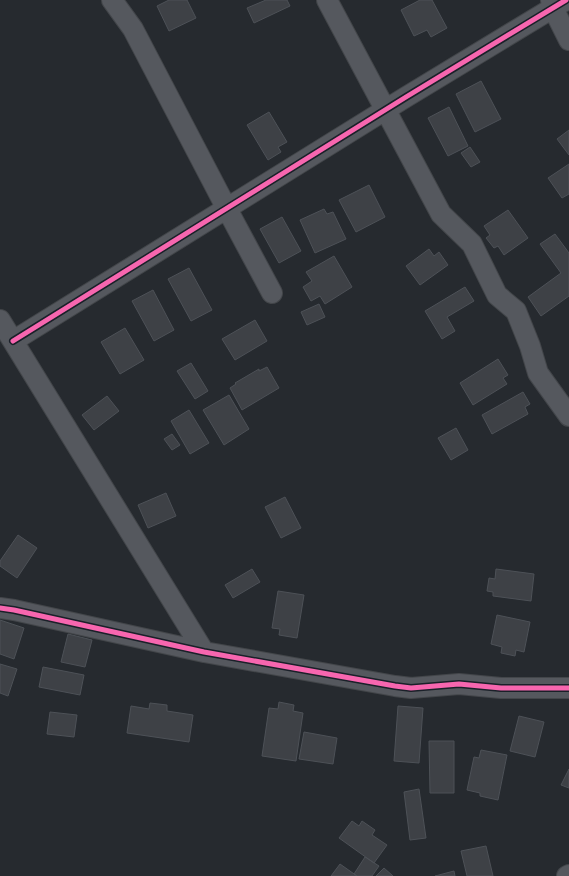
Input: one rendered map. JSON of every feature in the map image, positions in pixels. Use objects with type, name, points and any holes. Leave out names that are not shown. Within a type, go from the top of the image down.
[{"type":"street","points":[[112,0],[133,29],[272,293]]},
{"type":"street","points":[[327,0],[441,214],[472,244],[497,296],[516,311],[530,346],[538,373],[569,416]]},
{"type":"street","points":[[13,341],[556,3],[569,40]]},
{"type":"street","points":[[0,320],[204,652]]},
{"type":"street","points":[[0,608],[204,652],[411,688],[459,684],[501,688],[569,688]]},
{"type":"building","points":[[169,0],[187,0],[196,18],[169,31],[157,6]]},
{"type":"building","points":[[266,0],[287,0],[290,6],[254,23],[247,8]]},
{"type":"building","points":[[420,0],[432,0],[447,28],[431,37],[427,30],[414,36],[401,10]]},
{"type":"building","points":[[481,81],[501,119],[475,132],[456,94]]},
{"type":"building","points":[[449,107],[468,146],[448,156],[428,118]]},
{"type":"building","points":[[269,112],[287,142],[278,147],[281,152],[268,160],[247,125]]},
{"type":"building","points":[[569,130],[569,155],[557,139]]},
{"type":"building","points":[[470,147],[480,162],[471,167],[461,153]]},
{"type":"building","points":[[569,164],[569,194],[562,198],[548,178]]},
{"type":"building","points":[[369,185],[385,217],[356,232],[339,200]]},
{"type":"building","points":[[324,209],[327,214],[333,212],[346,239],[315,253],[300,220]]},
{"type":"building","points":[[508,210],[528,238],[504,255],[498,246],[494,248],[486,238],[490,235],[484,226]]},
{"type":"building","points":[[282,217],[301,251],[279,263],[260,229]]},
{"type":"building","points":[[555,234],[569,253],[569,296],[541,316],[528,297],[561,273],[540,244]]},
{"type":"building","points":[[429,249],[434,256],[439,252],[448,265],[420,285],[406,266]]},
{"type":"building","points":[[334,256],[352,287],[325,304],[320,296],[311,301],[303,287],[312,281],[306,272]]},
{"type":"building","points":[[189,268],[212,310],[191,321],[168,279]]},
{"type":"building","points":[[465,287],[474,301],[447,317],[455,331],[442,339],[425,311]]},
{"type":"building","points":[[153,290],[174,330],[154,341],[132,301]]},
{"type":"building","points":[[319,304],[325,317],[307,325],[301,312]]},
{"type":"building","points":[[255,320],[267,341],[235,360],[222,339]]},
{"type":"building","points":[[125,328],[144,360],[120,374],[101,342]]},
{"type":"building","points":[[498,359],[508,375],[503,378],[507,384],[473,405],[460,383]]},
{"type":"building","points":[[191,363],[208,391],[195,399],[177,371]]},
{"type":"building","points":[[267,367],[279,388],[242,410],[230,388],[236,384],[235,383],[259,369],[259,371]]},
{"type":"building","points":[[523,392],[530,404],[525,407],[528,414],[492,434],[482,415]]},
{"type":"building","points":[[229,395],[249,429],[224,445],[203,410]]},
{"type":"building","points":[[107,396],[119,411],[94,430],[82,415]]},
{"type":"building","points":[[189,410],[209,443],[190,454],[171,421]]},
{"type":"building","points":[[456,428],[468,450],[451,460],[438,438]]},
{"type":"building","points":[[172,434],[180,445],[172,450],[164,439]]},
{"type":"building","points":[[166,493],[176,516],[148,528],[138,505]]},
{"type":"building","points":[[285,497],[301,528],[281,538],[265,507]]},
{"type":"building","points":[[18,535],[37,548],[17,578],[0,566],[0,561]]},
{"type":"building","points":[[252,569],[260,582],[233,598],[225,585]]},
{"type":"building","points":[[496,569],[534,574],[531,601],[493,596],[493,592],[487,591],[489,578],[495,579]]},
{"type":"building","points":[[278,591],[304,595],[297,638],[279,635],[280,629],[272,628]]},
{"type":"building","points":[[497,615],[530,622],[524,652],[516,650],[515,656],[501,653],[502,647],[491,644]]},
{"type":"building","points":[[0,620],[24,628],[14,659],[0,654]]},
{"type":"building","points":[[68,634],[92,640],[85,667],[61,662]]},
{"type":"building","points":[[0,664],[17,669],[8,696],[0,693]]},
{"type":"building","points":[[43,667],[84,675],[80,695],[39,687]]},
{"type":"building","points":[[279,702],[294,705],[293,711],[303,713],[296,761],[262,756],[269,708],[278,709]]},
{"type":"building","points":[[150,703],[167,705],[167,711],[193,715],[189,742],[127,733],[131,706],[149,709]]},
{"type":"building","points":[[398,706],[423,708],[419,763],[394,761]]},
{"type":"building","points":[[50,712],[77,715],[74,737],[47,734]]},
{"type":"building","points":[[519,716],[544,722],[535,757],[510,751]]},
{"type":"building","points":[[304,732],[337,738],[333,764],[299,759]]},
{"type":"building","points":[[429,741],[454,741],[454,793],[430,793]]},
{"type":"building","points":[[481,750],[507,755],[498,800],[480,796],[480,793],[467,790],[474,757],[479,758]]},
{"type":"building","points":[[569,769],[569,788],[561,785]]},
{"type":"building","points":[[419,789],[426,838],[410,840],[404,792]]},
{"type":"building","points":[[352,821],[359,826],[362,821],[375,830],[372,835],[387,845],[374,863],[339,838]]},
{"type":"building","points":[[486,846],[493,876],[467,876],[461,851]]},
{"type":"building","points":[[365,857],[379,866],[372,876],[357,876],[354,874]]},
{"type":"building","points":[[340,864],[357,876],[331,876]]},
{"type":"building","points":[[384,868],[393,876],[376,876]]},
{"type":"building","points":[[454,871],[455,876],[435,876]]},
{"type":"cycle path","points":[[13,341],[406,97],[566,0]]},
{"type":"cycle path","points":[[0,608],[204,652],[395,686],[411,688],[459,684],[501,688],[569,688]]}]
